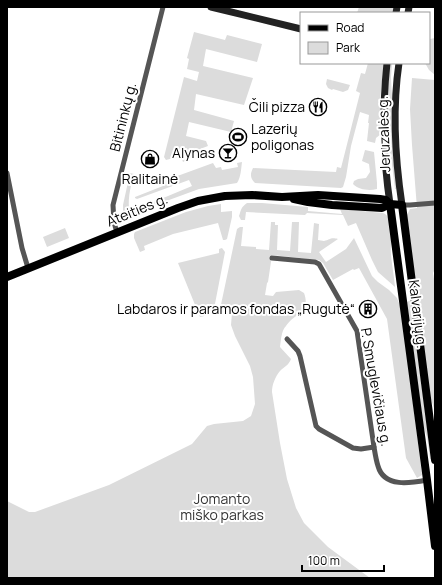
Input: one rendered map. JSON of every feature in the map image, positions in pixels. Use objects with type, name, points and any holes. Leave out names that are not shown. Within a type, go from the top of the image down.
[{"type":"main road","points":[[211,7],[300,29]]},
{"type":"main road","name":"Jeruzalės g.","points":[[387,64],[385,79],[384,132],[390,204]]},
{"type":"main road","name":"Jeruzalės g.","points":[[399,64],[396,91],[395,128],[402,205]]},
{"type":"main road","name":"Ateities g.","points":[[7,277],[198,201],[225,196],[252,195],[282,197],[308,202],[382,208],[390,204],[402,205]]},
{"type":"main road","name":"Kalvarijų g.","points":[[390,204],[431,479],[435,546]]},
{"type":"main road","name":"Kalvarijų g.","points":[[402,205],[435,460]]},
{"type":"street","name":"Bitininkų g.","points":[[117,232],[114,223],[112,205],[163,7]]},
{"type":"street","points":[[7,173],[22,248],[28,268]]},
{"type":"street","points":[[402,205],[435,203]]},
{"type":"street","name":"P. Smuglevičiaus g.","points":[[272,258],[315,262],[319,264],[355,328],[358,335],[374,447],[379,470],[387,478],[394,482],[405,483],[431,479]]},
{"type":"street","points":[[288,339],[298,351],[300,356],[316,426],[318,429],[353,448],[361,449],[374,447]]},
{"type":"green space","points":[[359,7],[395,7],[393,12],[357,12]]},
{"type":"green space","points":[[194,32],[225,40],[227,35],[262,44],[257,62],[206,49],[203,66],[253,78],[244,105],[196,94],[194,110],[234,121],[231,132],[189,122],[186,136],[206,141],[208,146],[184,155],[185,161],[183,162],[181,156],[166,160],[164,157],[184,77],[197,81],[199,72],[187,69],[189,59],[187,58]]},
{"type":"green space","points":[[435,38],[435,75],[429,70],[426,64],[430,64],[430,39]]},
{"type":"green space","points":[[368,64],[384,64],[380,100],[381,134],[376,138],[375,143],[367,141],[369,115],[360,112],[351,146],[343,187],[255,183],[251,176],[253,168],[336,172],[337,167],[341,168],[360,93],[356,91],[361,73],[365,74]]},
{"type":"green space","points":[[390,64],[392,64],[392,142],[396,189],[387,142],[387,102]]},
{"type":"green space","points":[[412,78],[435,80],[435,269],[433,273],[435,279],[435,414],[429,394],[407,215],[410,209],[417,208],[410,109]]},
{"type":"green space","points":[[327,79],[350,85],[348,90],[343,92],[332,90],[328,88],[326,84]]},
{"type":"green space","points":[[365,150],[374,152],[377,189],[364,190],[353,184],[354,181],[358,179],[366,178],[370,172],[369,164],[362,161]]},
{"type":"green space","points":[[242,162],[240,176],[237,183],[199,189],[125,218],[123,217],[123,205],[130,173],[134,174],[129,199],[129,208],[131,208],[132,211],[192,186],[189,180],[137,199],[135,198],[163,186],[161,182],[213,163],[216,168],[221,167],[222,170],[238,167],[237,163]]},
{"type":"green space","points":[[247,203],[308,207],[308,211],[342,214],[340,209],[385,214],[389,219],[391,228],[391,255],[395,287],[378,272],[356,223],[348,226],[343,215],[246,212],[245,220],[241,220],[239,216],[241,210]]},
{"type":"green space","points":[[221,204],[221,212],[232,211],[227,239],[223,240],[218,223],[173,234],[144,246],[145,250],[140,252],[134,238],[135,232],[186,212]]},
{"type":"green space","name":"Jomanto miško parkas","points":[[271,222],[275,222],[275,225],[278,225],[277,250],[290,251],[292,222],[299,222],[298,252],[311,253],[314,223],[319,224],[318,240],[324,241],[332,238],[338,239],[319,252],[326,262],[346,249],[354,238],[372,276],[397,298],[401,308],[422,475],[417,478],[406,458],[387,319],[359,268],[353,269],[333,280],[323,263],[319,260],[272,255],[265,295],[273,296],[276,292],[299,290],[304,293],[306,299],[304,308],[301,312],[284,328],[280,347],[291,359],[280,371],[272,389],[287,479],[296,508],[304,523],[328,547],[370,578],[7,578],[7,501],[29,512],[35,512],[109,485],[192,444],[207,426],[243,421],[251,416],[255,404],[253,377],[250,366],[231,325],[232,313],[219,314],[237,229],[243,227],[241,246],[269,250]]},
{"type":"green space","points":[[65,228],[69,238],[47,247],[43,237]]},
{"type":"green space","points":[[222,248],[225,252],[214,309],[208,314],[200,317],[178,263],[219,253],[219,249]]},
{"type":"green space","points":[[407,302],[411,302],[431,459],[423,425]]},
{"type":"place","name":"Čili pizza","points":[[318,107]]},
{"type":"place","name":"Lazerių poligonas","points":[[238,137]]},
{"type":"place","name":"Alynas","points":[[228,153]]},
{"type":"place","name":"Ralitainė","points":[[150,159]]},
{"type":"place","name":"Labdaros ir paramos fondas „Rugutė“","points":[[368,309]]}]
